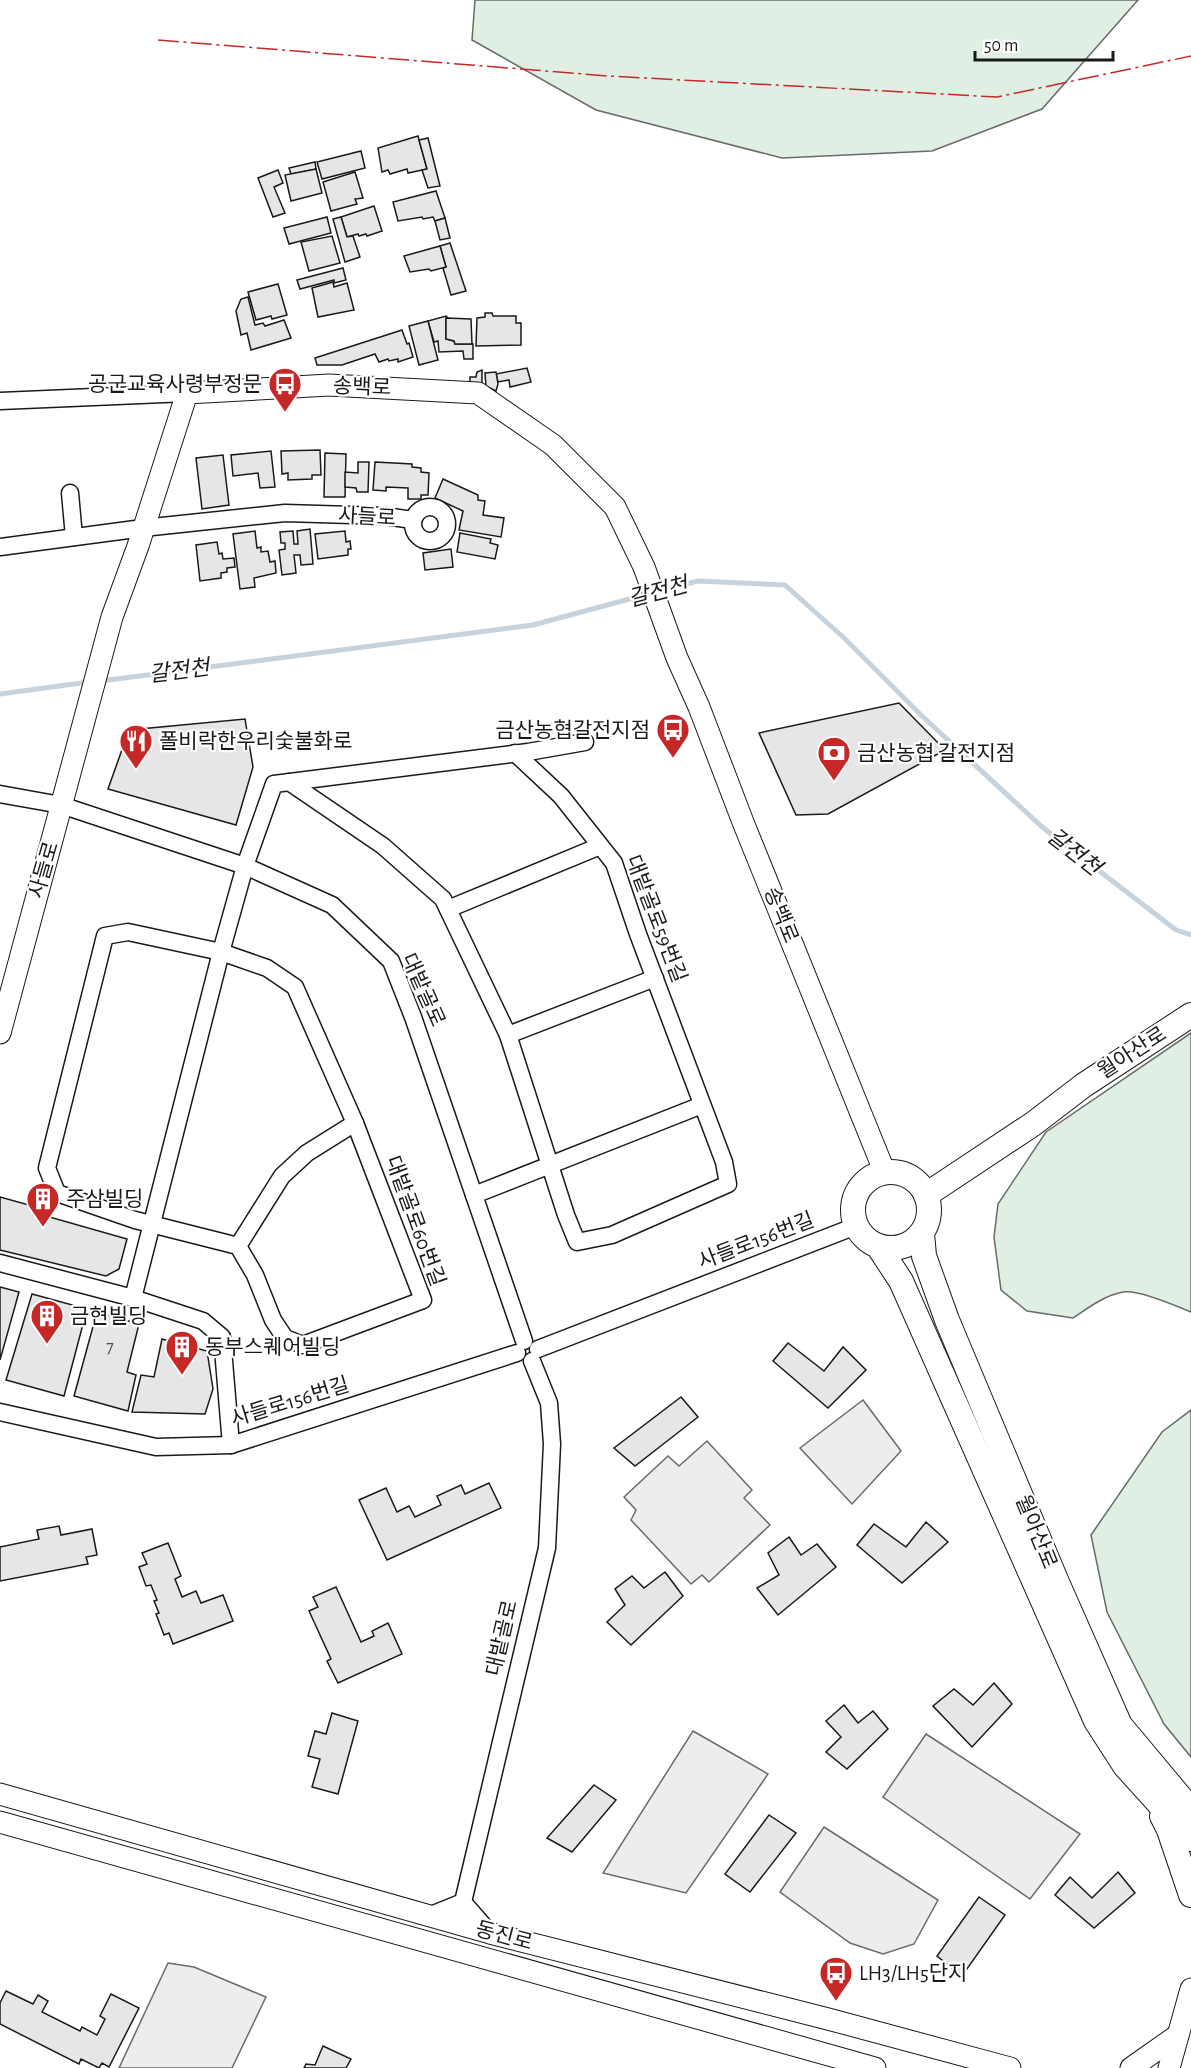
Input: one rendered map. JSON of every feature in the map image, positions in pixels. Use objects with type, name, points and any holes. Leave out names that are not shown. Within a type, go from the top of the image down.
[{"type":"main road","name":"월아산로","points":[[926,1195],[1034,1124],[1084,1085],[1191,1015]]},
{"type":"main road","points":[[895,1172],[913,1180],[921,1186],[926,1195],[929,1214],[922,1233],[915,1240],[897,1248],[878,1246],[868,1241],[856,1226],[853,1207],[860,1188],[867,1181],[885,1173],[895,1172]]},
{"type":"main road","name":"월아산로","points":[[922,1233],[924,1256],[947,1320],[1056,1580],[1120,1725],[1191,1810]]},
{"type":"main road","points":[[878,1246],[901,1281],[1096,1721],[1125,1766],[1191,1839]]},
{"type":"main road","points":[[1151,1796],[1169,1830],[1191,1895]]},
{"type":"street","name":"송백로","points":[[0,401],[329,385],[478,393],[553,445],[615,507],[644,567],[677,658],[699,707],[885,1173]]},
{"type":"street","points":[[143,528],[188,393]]},
{"type":"street","points":[[70,493],[74,537]]},
{"type":"street","name":"사들로","points":[[0,547],[143,528],[285,513],[413,519]]},
{"type":"street","name":"사들로","points":[[0,1033],[112,617],[143,528]]},
{"type":"street","points":[[133,1298],[221,952],[245,866],[274,784],[585,742]]},
{"type":"street","name":"대밭골로59번길","points":[[515,753],[561,796],[614,863],[724,1162],[728,1184],[612,1235],[577,1242],[550,1166]]},
{"type":"street","points":[[290,782],[383,846],[442,899],[508,1035],[550,1166]]},
{"type":"street","name":"대밭골로","points":[[0,794],[61,805],[245,866],[332,905],[390,961],[413,1017],[528,1351],[549,1403],[552,1443],[547,1548],[459,1923]]},
{"type":"street","points":[[448,909],[600,846]]},
{"type":"street","name":"대밭골로60번길","points":[[128,932],[221,952],[267,968],[294,987],[355,1123],[423,1300],[303,1345],[285,1338],[273,1320],[255,1275],[238,1246],[151,1225],[57,1193],[47,1168],[105,936],[128,932]]},
{"type":"street","points":[[508,1035],[655,978]]},
{"type":"street","points":[[474,1195],[702,1105]]},
{"type":"street","points":[[238,1246],[282,1176],[308,1153],[355,1123]]},
{"type":"street","name":"사들로156번길","points":[[0,1412],[156,1447],[231,1445],[528,1351],[856,1226]]},
{"type":"street","points":[[0,1263],[133,1298],[203,1321],[222,1337],[231,1445]]},
{"type":"street","name":"동진로","points":[[0,1794],[490,1932],[1010,2068]]},
{"type":"street","name":"동진로","points":[[0,1822],[875,2068]]},
{"type":"street","points":[[431,1915],[463,1902],[490,1932]]},
{"type":"street","points":[[1169,2068],[1191,1989]]},
{"type":"street","points":[[1131,2068],[1178,2035]]},
{"type":"street","points":[[1178,2035],[1187,2068]]},
{"type":"green space","points":[[475,0],[1138,0],[1042,109],[932,151],[782,158],[596,110],[472,40]]},
{"type":"green space","points":[[1191,1033],[1191,1312],[1157,1299],[1129,1292],[1103,1299],[1073,1318],[1027,1311],[1001,1290],[994,1237],[998,1204],[1046,1132]]},
{"type":"green space","points":[[1191,1410],[1191,1757],[1164,1724],[1107,1612],[1091,1535],[1162,1432]]},
{"type":"shaded area","points":[[863,1400],[901,1451],[852,1504],[800,1448]]},
{"type":"shaded area","points":[[707,1441],[752,1490],[744,1498],[770,1525],[709,1582],[702,1575],[691,1584],[631,1520],[636,1510],[624,1497],[668,1456],[679,1466]]},
{"type":"shaded area","points":[[693,1731],[768,1774],[686,1893],[603,1873]]},
{"type":"shaded area","points":[[926,1734],[1080,1834],[1030,1899],[883,1797]]},
{"type":"shaded area","points":[[824,1827],[938,1900],[914,1944],[883,1954],[850,1943],[780,1892]]},
{"type":"shaded area","points":[[168,1963],[194,1967],[266,1997],[232,2068],[119,2068]]},
{"type":"building","points":[[418,136],[427,169],[408,173],[407,169],[390,174],[388,170],[382,172],[378,148]]},
{"type":"building","points":[[428,138],[440,186],[428,188],[422,170],[427,169],[419,140]]},
{"type":"building","points":[[361,151],[365,168],[322,179],[317,162]]},
{"type":"building","points":[[315,162],[316,169],[291,174],[289,168]]},
{"type":"building","points":[[316,169],[322,193],[291,201],[285,175]]},
{"type":"building","points":[[278,170],[283,183],[274,187],[285,213],[273,217],[258,178]]},
{"type":"building","points":[[355,172],[363,198],[355,199],[357,204],[331,211],[323,182]]},
{"type":"building","points":[[436,191],[445,218],[435,221],[433,217],[423,219],[422,217],[398,221],[393,202]]},
{"type":"building","points":[[374,206],[382,231],[367,236],[358,234],[347,237],[341,217]]},
{"type":"building","points":[[327,217],[331,233],[289,244],[284,228]]},
{"type":"building","points":[[341,217],[347,237],[353,236],[360,257],[345,262],[333,219]]},
{"type":"building","points":[[445,218],[450,238],[440,240],[435,221]]},
{"type":"building","points":[[332,236],[340,263],[309,271],[301,242]]},
{"type":"building","points":[[450,243],[466,291],[451,295],[443,268],[446,267],[440,246]]},
{"type":"building","points":[[440,246],[446,267],[431,271],[429,269],[410,272],[404,256]]},
{"type":"building","points":[[343,268],[346,280],[334,283],[334,280],[300,289],[297,280]]},
{"type":"building","points":[[333,282],[334,287],[347,283],[354,310],[318,317],[312,288]]},
{"type":"building","points":[[278,284],[287,315],[256,320],[248,292]]},
{"type":"building","points":[[248,297],[255,325],[263,323],[265,326],[284,320],[291,338],[251,350],[247,333],[241,335],[236,311],[241,299]]},
{"type":"building","points":[[485,313],[492,313],[493,316],[516,316],[516,323],[521,323],[521,345],[476,346],[477,318],[485,317]]},
{"type":"building","points":[[446,316],[448,318],[446,318],[446,339],[454,341],[455,344],[473,344],[473,359],[464,359],[463,351],[439,352],[438,341],[434,342],[428,321]]},
{"type":"building","points":[[446,318],[471,319],[472,344],[455,344],[454,341],[446,339]]},
{"type":"building","points":[[428,321],[438,360],[419,365],[409,326]]},
{"type":"building","points":[[402,330],[413,357],[398,362],[398,359],[389,361],[388,359],[379,362],[375,354],[342,365],[317,365],[315,358]]},
{"type":"building","points":[[527,368],[531,382],[510,387],[509,380],[498,382],[496,374]]},
{"type":"building","points":[[482,370],[482,385],[470,385],[470,377],[476,377],[477,372]]},
{"type":"building","points":[[496,372],[498,384],[496,391],[486,386],[485,373]]},
{"type":"building","points":[[320,450],[321,475],[312,475],[312,479],[288,480],[288,473],[282,474],[281,451]]},
{"type":"building","points":[[271,451],[275,487],[260,488],[258,473],[233,476],[231,455]]},
{"type":"building","points":[[325,453],[346,454],[345,497],[324,497]]},
{"type":"building","points":[[223,455],[229,505],[202,509],[196,458]]},
{"type":"building","points":[[358,462],[369,462],[368,492],[357,492],[356,488],[345,487],[345,472],[358,473]]},
{"type":"building","points":[[375,462],[412,464],[412,467],[421,468],[421,472],[429,473],[428,495],[421,495],[421,499],[408,499],[408,488],[386,487],[386,491],[373,490]]},
{"type":"building","points":[[443,479],[478,495],[478,500],[485,501],[483,515],[504,518],[501,537],[459,530],[463,511],[435,498]]},
{"type":"building","points":[[310,529],[313,564],[301,565],[300,555],[294,555],[296,573],[282,575],[279,550],[285,549],[285,543],[281,543],[280,532],[293,531],[294,544],[298,544],[297,531]]},
{"type":"building","points":[[255,531],[257,548],[261,547],[261,552],[268,551],[270,562],[275,561],[276,573],[254,578],[255,587],[240,589],[233,534]]},
{"type":"building","points":[[345,531],[346,542],[350,541],[351,549],[348,549],[348,555],[318,559],[315,534]]},
{"type":"building","points":[[460,533],[491,539],[490,543],[498,545],[495,559],[457,552]]},
{"type":"building","points":[[217,542],[219,554],[222,553],[223,559],[234,558],[235,567],[227,568],[227,572],[221,573],[221,578],[200,581],[196,545]]},
{"type":"building","points":[[451,549],[453,567],[425,570],[423,553]]},
{"type":"building","name":"금산농협 갈전지점","points":[[899,703],[945,750],[828,814],[796,815],[759,733]]},
{"type":"building","points":[[245,719],[253,767],[236,825],[108,789],[129,730]]},
{"type":"building","name":"주삼빌딩","points":[[0,1197],[47,1210],[46,1216],[127,1239],[119,1269],[106,1276],[0,1250]]},
{"type":"building","points":[[0,1287],[19,1292],[0,1360]]},
{"type":"building","name":"금현빌딩","points":[[32,1294],[87,1309],[64,1396],[6,1380]]},
{"type":"building","points":[[97,1312],[139,1324],[127,1372],[136,1375],[128,1411],[74,1396]]},
{"type":"building","name":"동부스퀘어빌딩","points":[[162,1339],[207,1351],[213,1389],[205,1414],[132,1412],[141,1375],[154,1377]]},
{"type":"building","points":[[788,1343],[824,1371],[843,1347],[866,1370],[828,1408],[773,1361]]},
{"type":"building","points":[[681,1397],[698,1417],[635,1466],[614,1448]]},
{"type":"building","points":[[489,1483],[501,1508],[387,1560],[359,1500],[386,1488],[397,1512],[409,1506],[415,1517],[441,1505],[437,1496],[461,1485],[465,1494]]},
{"type":"building","points":[[926,1522],[948,1542],[902,1583],[857,1545],[874,1524],[906,1547]]},
{"type":"building","points":[[59,1526],[61,1535],[92,1529],[97,1555],[86,1557],[88,1564],[0,1581],[0,1547],[39,1539],[37,1530]]},
{"type":"building","points":[[789,1537],[801,1555],[817,1544],[836,1567],[778,1615],[757,1588],[779,1575],[768,1553]]},
{"type":"building","points":[[168,1543],[181,1576],[175,1579],[182,1597],[196,1591],[201,1603],[223,1595],[233,1621],[173,1644],[169,1633],[164,1635],[156,1614],[159,1613],[154,1601],[157,1600],[151,1585],[146,1586],[139,1567],[147,1564],[142,1553]]},
{"type":"building","points":[[665,1572],[683,1596],[631,1645],[607,1622],[625,1605],[615,1589],[632,1576],[644,1588]]},
{"type":"building","points":[[336,1587],[361,1642],[374,1636],[372,1631],[388,1623],[402,1654],[338,1683],[327,1661],[331,1659],[309,1611],[318,1607],[313,1597]]},
{"type":"building","points":[[994,1683],[1012,1704],[972,1747],[933,1706],[954,1689],[973,1705]]},
{"type":"building","points":[[844,1705],[858,1723],[873,1711],[888,1729],[847,1769],[826,1752],[841,1737],[826,1721]]},
{"type":"building","points":[[332,1713],[358,1721],[338,1794],[312,1787],[320,1759],[308,1756],[315,1731],[326,1734]]},
{"type":"building","points":[[594,1785],[616,1800],[572,1852],[547,1838]]},
{"type":"building","points":[[769,1815],[796,1833],[750,1892],[725,1874]]},
{"type":"building","points":[[1118,1872],[1135,1893],[1094,1928],[1055,1895],[1070,1877],[1092,1898]]},
{"type":"building","points":[[979,1897],[1005,1915],[962,1976],[937,1956]]},
{"type":"building","points":[[6,1991],[33,2004],[38,1995],[48,2001],[42,2012],[80,2031],[82,2027],[97,2035],[105,2019],[100,2016],[111,1994],[139,2008],[109,2067],[102,2063],[99,2068],[81,2059],[79,2064],[0,2024],[0,2003]]},
{"type":"building","points":[[323,2046],[351,2059],[346,2068],[304,2068],[306,2064],[315,2065]]},
{"type":"waterway","name":"갈전천","points":[[657,592],[698,581],[785,585],[843,637],[923,717],[1041,826],[1176,930],[1191,935]]},
{"type":"waterway","name":"갈전천","points":[[101,681],[533,625],[648,594]]},
{"type":"waterway","name":"갈전천","points":[[0,694],[89,682]]},
{"type":"power","points":[[158,40],[608,76],[997,97],[1191,56]]},
{"type":"place","name":"공군교육사령부정문","points":[[285,413]]},
{"type":"place","name":"금산농협갈전지점","points":[[673,759]]},
{"type":"place","name":"폴비락한우리숯불화로","points":[[136,770]]},
{"type":"place","name":"금산농협 갈전지점","points":[[834,782]]},
{"type":"place","name":"주삼빌딩","points":[[43,1228]]},
{"type":"place","name":"금현빌딩","points":[[47,1345]]},
{"type":"place","name":"동부스퀘어빌딩","points":[[182,1376]]},
{"type":"place","name":"LH3/LH5단지","points":[[836,2002]]}]
